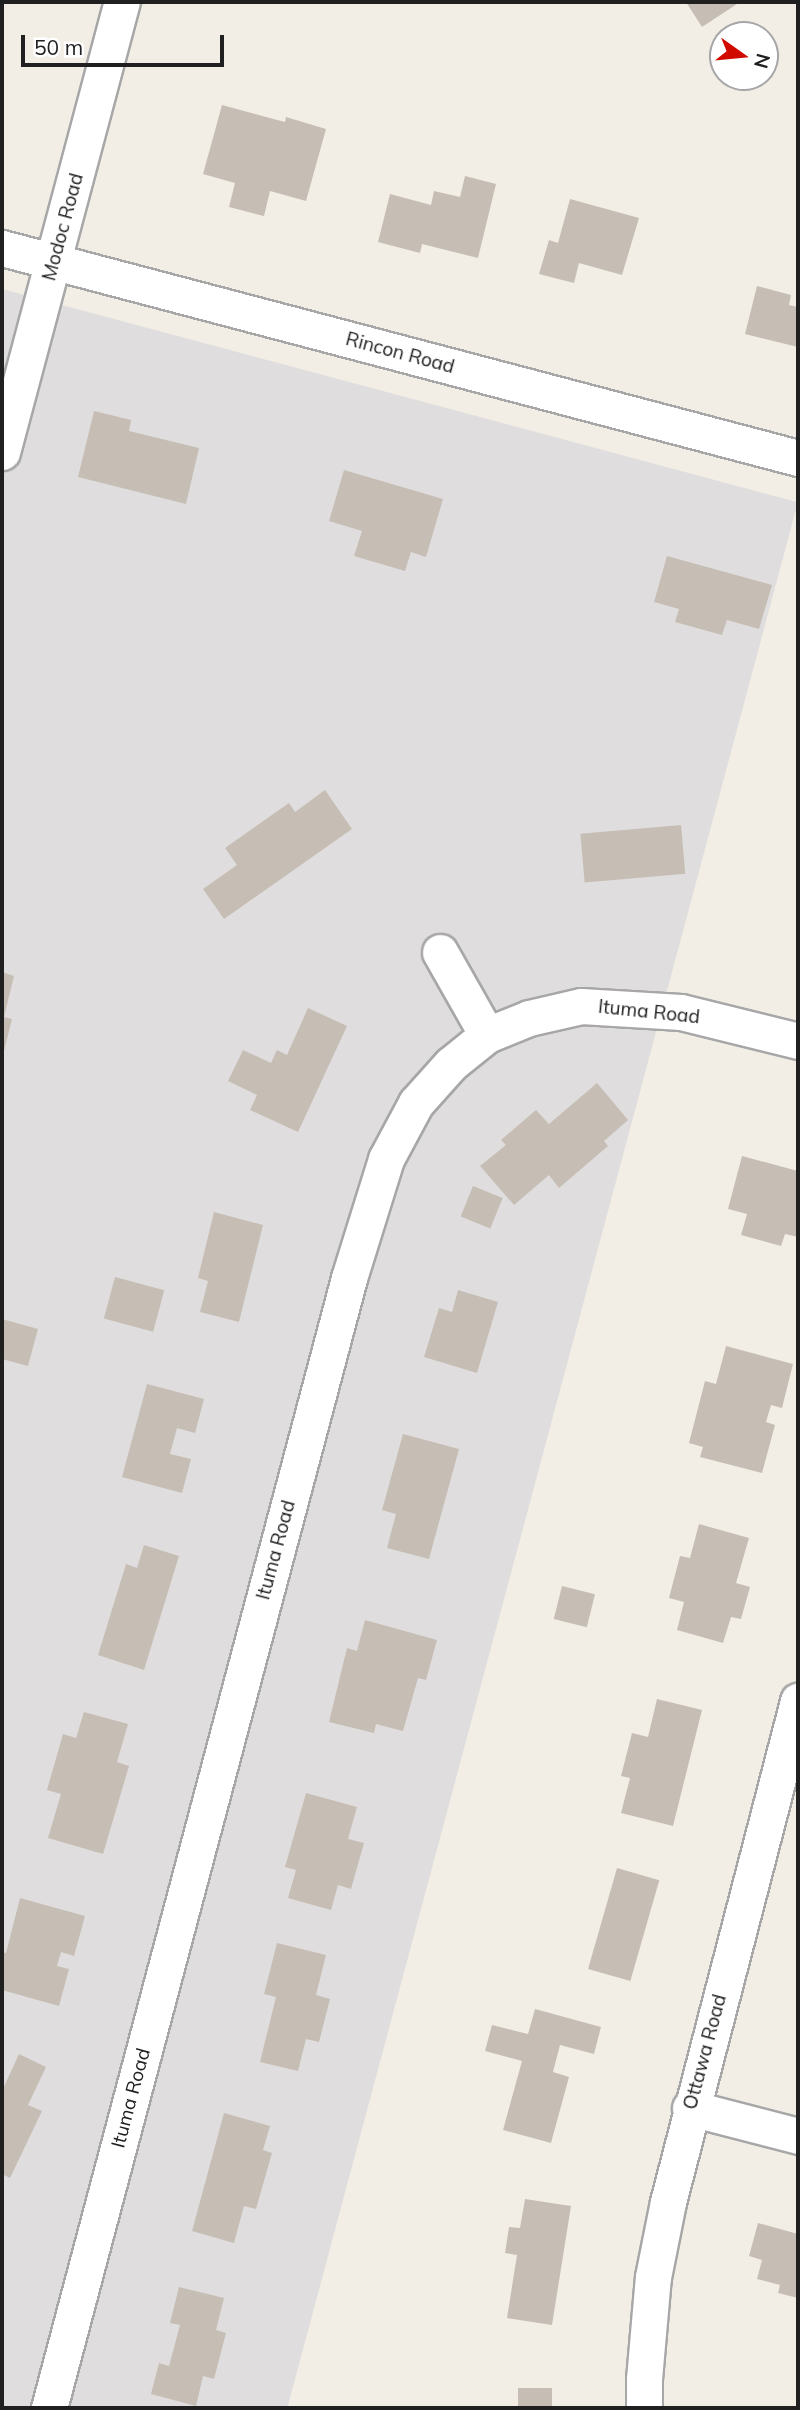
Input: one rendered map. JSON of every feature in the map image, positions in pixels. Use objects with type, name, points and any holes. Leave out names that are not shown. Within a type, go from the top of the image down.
[{"type":"street","name":"Modoc Road","points":[[2,452],[122,2]]},
{"type":"street","name":"Rincon Road","points":[[2,248],[798,458]]},
{"type":"street","points":[[440,952],[487,1035]]},
{"type":"street","name":"Ituma Road","points":[[49,2408],[342,1304],[386,1159],[416,1103],[451,1064],[487,1035],[529,1018],[580,1006],[681,1012],[798,1041]]},
{"type":"street","name":"Ottawa Road","points":[[644,2408],[643,2379],[653,2277],[690,2108],[798,1701]]},
{"type":"street","points":[[690,2108],[798,2136]]},
{"type":"shaded area","points":[[2,289],[798,502],[287,2408],[2,2408]]},
{"type":"building","points":[[686,2],[740,2],[709,21],[702,27]]},
{"type":"building","points":[[222,105],[285,122],[286,117],[326,129],[306,201],[270,191],[264,216],[229,207],[235,183],[203,174]]},
{"type":"building","points":[[465,176],[496,184],[478,258],[422,244],[420,253],[378,242],[390,194],[431,205],[434,191],[460,197]]},
{"type":"building","points":[[570,199],[639,218],[622,275],[579,263],[574,283],[539,274],[549,240],[558,243]]},
{"type":"building","points":[[757,286],[791,295],[789,305],[798,307],[798,347],[745,334]]},
{"type":"building","points":[[94,411],[131,420],[129,431],[199,448],[186,504],[78,477]]},
{"type":"building","points":[[344,470],[443,499],[426,557],[411,552],[405,571],[354,556],[362,531],[329,521]]},
{"type":"building","points":[[667,556],[772,585],[759,629],[727,620],[722,635],[675,622],[679,609],[654,602]]},
{"type":"building","points":[[325,790],[352,829],[224,919],[203,889],[237,865],[225,848],[289,803],[295,812]]},
{"type":"building","points":[[681,825],[685,874],[585,883],[580,834]]},
{"type":"building","points":[[2,972],[14,976],[4,1017],[12,1019],[3,1055]]},
{"type":"building","points":[[308,1008],[347,1026],[298,1132],[250,1110],[257,1095],[228,1081],[243,1050],[271,1063],[277,1050],[287,1055]]},
{"type":"building","points":[[597,1083],[628,1120],[604,1141],[608,1146],[559,1188],[549,1175],[514,1205],[480,1166],[506,1145],[501,1140],[536,1110],[549,1124]]},
{"type":"building","points":[[742,1156],[798,1171],[798,1237],[785,1234],[781,1246],[741,1235],[747,1214],[728,1209]]},
{"type":"building","points":[[473,1186],[503,1198],[490,1229],[461,1217]]},
{"type":"building","points":[[214,1212],[263,1225],[239,1322],[200,1312],[208,1281],[198,1278]]},
{"type":"building","points":[[115,1277],[164,1290],[153,1332],[104,1319]]},
{"type":"building","points":[[458,1290],[498,1302],[477,1373],[424,1357],[439,1308],[452,1312]]},
{"type":"building","points":[[2,1319],[38,1329],[28,1366],[2,1359]]},
{"type":"building","points":[[726,1346],[793,1364],[782,1408],[771,1405],[766,1422],[775,1425],[762,1473],[700,1457],[703,1447],[689,1443],[705,1381],[716,1384]]},
{"type":"building","points":[[147,1384],[204,1399],[195,1433],[177,1428],[170,1454],[191,1459],[182,1493],[122,1477]]},
{"type":"building","points":[[403,1434],[459,1449],[429,1559],[387,1548],[396,1514],[382,1510]]},
{"type":"building","points":[[699,1524],[749,1538],[736,1583],[750,1587],[741,1619],[731,1617],[723,1643],[677,1630],[684,1602],[669,1598],[680,1556],[690,1558]]},
{"type":"building","points":[[144,1545],[179,1556],[144,1670],[98,1655],[126,1564],[137,1568]]},
{"type":"building","points":[[562,1586],[595,1594],[587,1627],[554,1619]]},
{"type":"building","points":[[365,1620],[437,1640],[426,1680],[418,1678],[403,1731],[376,1724],[374,1733],[329,1722],[347,1648],[357,1651]]},
{"type":"building","points":[[657,1699],[702,1710],[673,1826],[621,1813],[630,1778],[621,1776],[632,1733],[648,1737]]},
{"type":"building","points":[[84,1712],[128,1724],[117,1762],[129,1766],[103,1854],[48,1838],[61,1794],[47,1790],[63,1734],[76,1738]]},
{"type":"building","points":[[306,1793],[357,1807],[348,1839],[364,1843],[351,1889],[338,1885],[331,1910],[288,1898],[296,1870],[285,1867]]},
{"type":"building","points":[[617,1868],[659,1880],[630,1981],[588,1969]]},
{"type":"building","points":[[20,1898],[85,1916],[74,1956],[61,1952],[57,1966],[69,1969],[59,2006],[2,1990],[2,1952],[6,1953]]},
{"type":"building","points":[[277,1943],[326,1955],[316,1995],[330,1999],[319,2042],[306,2039],[298,2071],[260,2062],[276,1997],[264,1994]]},
{"type":"building","points":[[535,2009],[601,2027],[594,2054],[560,2045],[553,2072],[569,2077],[551,2143],[503,2130],[522,2061],[485,2051],[492,2025],[528,2034]]},
{"type":"building","points":[[19,2054],[46,2067],[28,2105],[42,2111],[10,2178],[2,2174],[2,2091]]},
{"type":"building","points":[[224,2113],[270,2126],[263,2150],[272,2153],[256,2209],[244,2206],[234,2243],[192,2231]]},
{"type":"building","points":[[525,2199],[571,2206],[552,2325],[507,2318],[517,2255],[505,2253],[509,2227],[520,2228]]},
{"type":"building","points":[[758,2223],[798,2234],[798,2298],[778,2293],[780,2285],[757,2279],[762,2260],[749,2256]]},
{"type":"building","points":[[179,2287],[224,2298],[216,2330],[226,2333],[214,2379],[203,2376],[196,2406],[151,2394],[159,2363],[169,2366],[180,2325],[170,2323]]},
{"type":"building","points":[[518,2388],[552,2388],[552,2408],[518,2408]]}]
